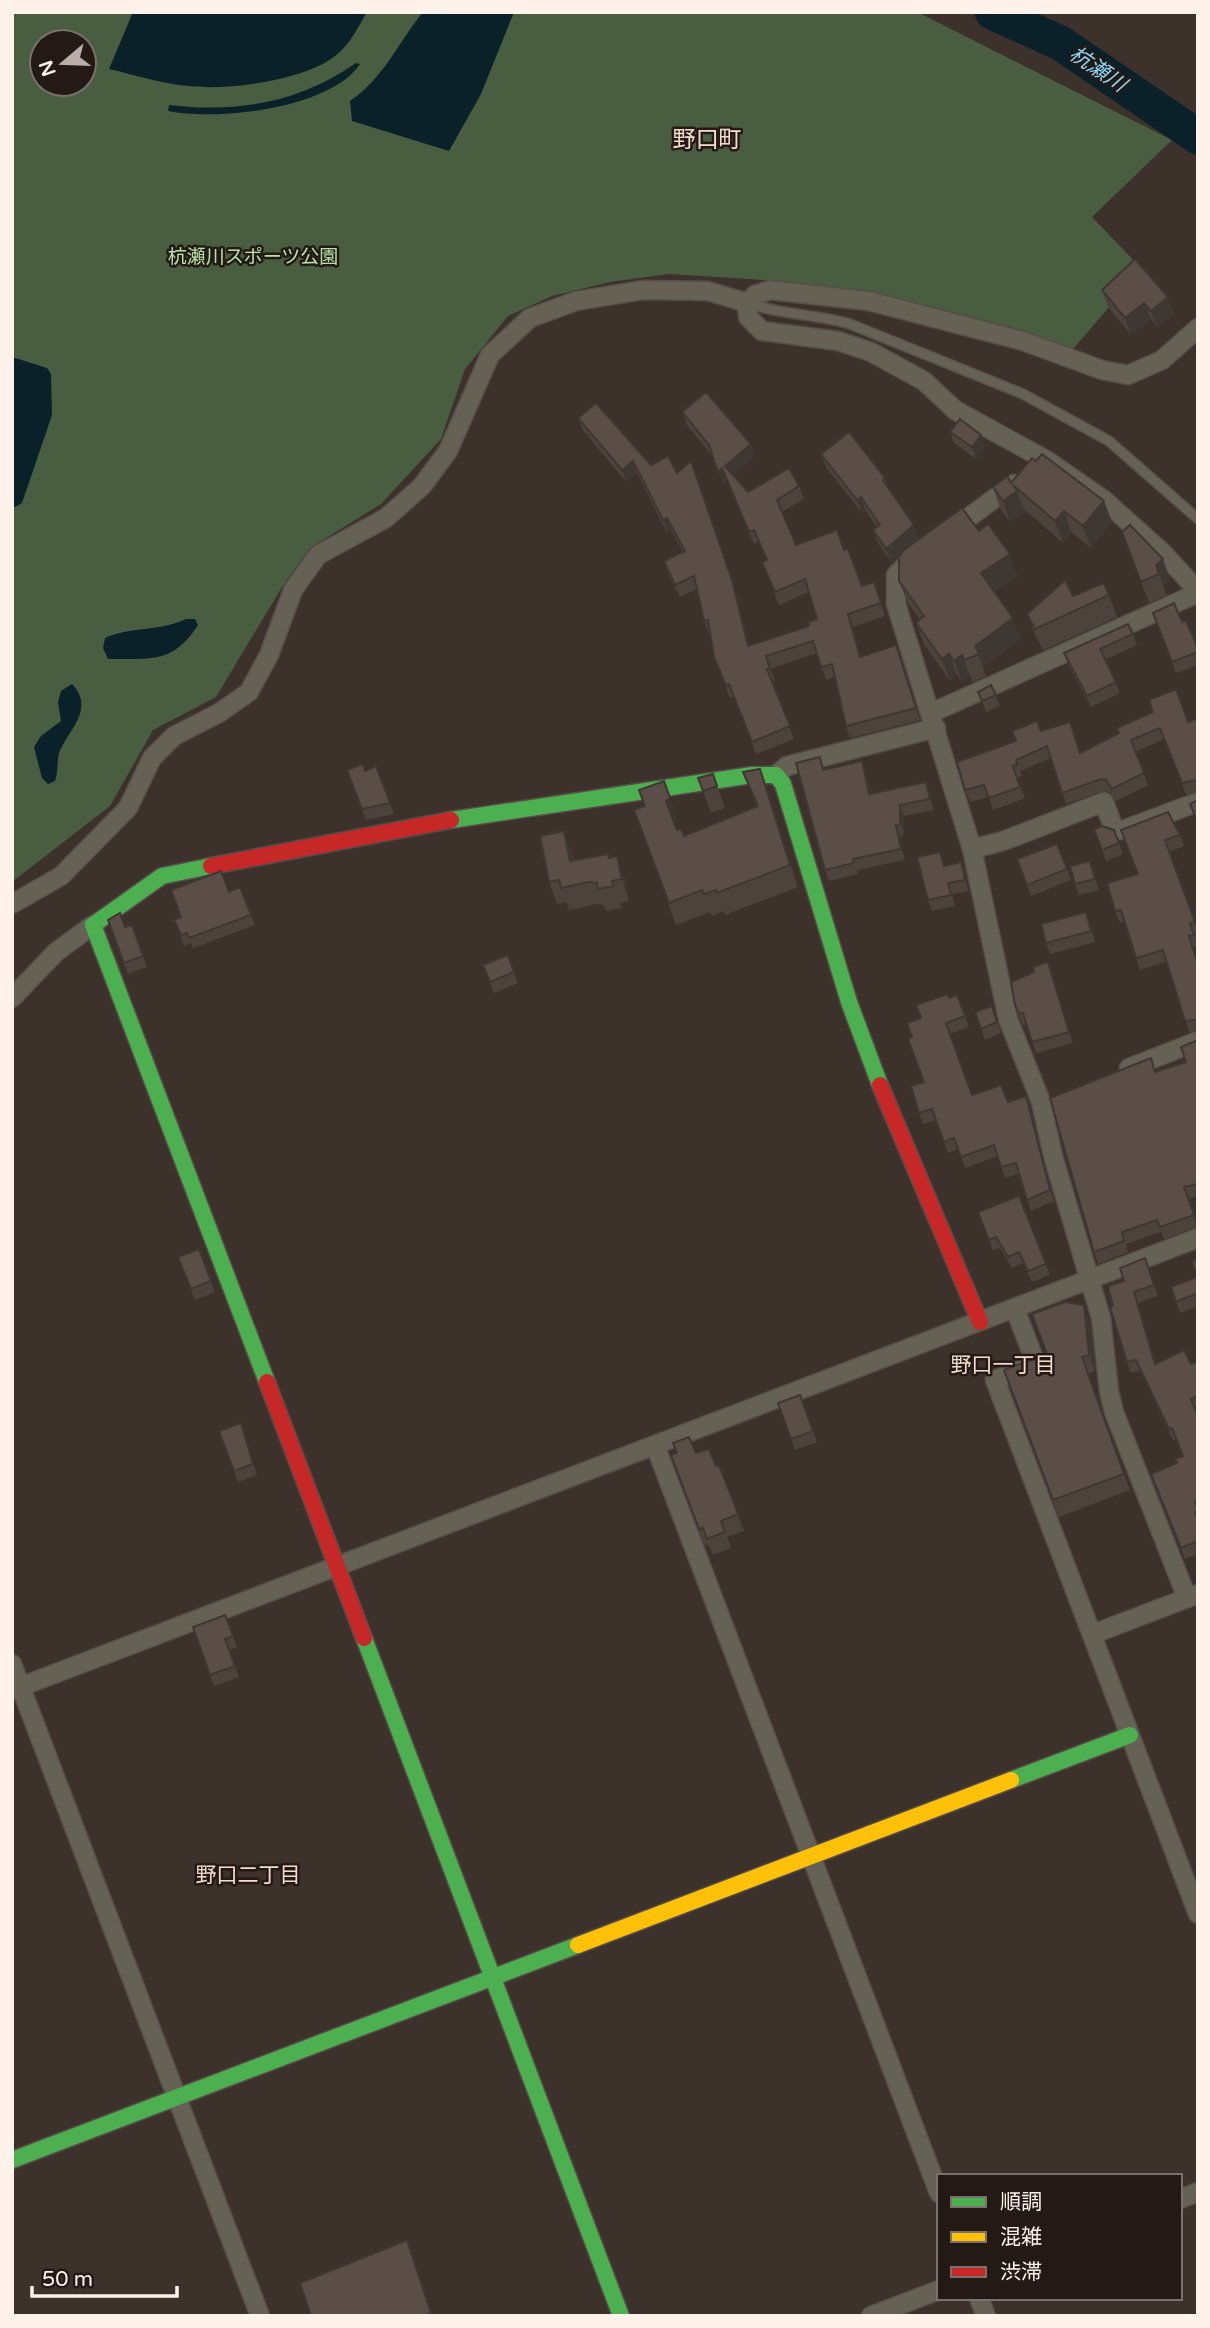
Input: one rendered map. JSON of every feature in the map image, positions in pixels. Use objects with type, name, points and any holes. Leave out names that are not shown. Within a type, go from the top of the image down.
[{"type":"street","points":[[12,904],[61,876],[128,808],[152,758],[174,736],[219,713],[249,692],[270,656],[293,590],[318,555],[386,518],[422,486],[448,451],[490,355],[530,318],[576,301],[643,290],[708,291],[747,303]]},
{"type":"street","points":[[12,998],[56,952],[162,876],[421,825],[752,775],[776,775],[787,766],[933,720],[1198,592],[1163,553],[1104,500],[1046,460],[956,410],[924,381],[871,352],[838,341],[762,331],[748,317],[747,303],[755,295],[770,290],[869,302],[1023,341],[1102,370],[1128,375],[1162,360],[1198,328]]},
{"type":"street","points":[[1046,460],[904,564],[896,575],[894,588],[895,604],[972,849],[1008,1019],[1048,1099],[1089,1278],[1101,1318],[1114,1412],[1192,1596],[1093,1634]]},
{"type":"street","points":[[776,775],[783,785],[849,1002],[874,1071],[980,1322]]},
{"type":"street","points":[[972,849],[1003,841],[1104,802],[1114,829],[1123,831],[1198,802]]},
{"type":"street","points":[[93,925],[222,1258],[335,1567],[621,2316]]},
{"type":"street","points":[[1106,1076],[1198,1041]]},
{"type":"street","points":[[16,1687],[1198,1238]]},
{"type":"street","points":[[1015,1309],[1036,1364],[995,1380],[1198,1914]]},
{"type":"street","points":[[656,1445],[937,2188]]},
{"type":"street","points":[[12,1664],[16,1687],[260,2316]]},
{"type":"street","points":[[12,2161],[1130,1735]]},
{"type":"street","points":[[871,2316],[937,2291]]},
{"type":"lane","points":[[747,303],[766,310],[850,324],[1023,394],[1109,441],[1198,519]]},
{"type":"green space","name":"杭瀬川スポーツ公園","points":[[12,12],[917,12],[1172,140],[1092,217],[1142,269],[1073,349],[883,296],[764,280],[669,274],[610,282],[552,296],[508,316],[465,369],[441,439],[381,504],[310,548],[282,587],[216,697],[153,730],[110,806],[12,882]]},
{"type":"water","points":[[133,12],[367,12],[345,47],[335,56],[305,72],[265,82],[205,87],[179,85],[109,69]]},
{"type":"water","points":[[423,12],[514,12],[481,94],[449,151],[352,121],[350,101],[372,82]]},
{"type":"water","points":[[356,63],[360,64],[345,79],[324,92],[299,101],[242,112],[189,114],[168,111],[169,105],[219,107],[267,102],[312,88]]},
{"type":"water","points":[[12,357],[47,368],[51,374],[52,415],[22,503],[13,508],[12,515]]},
{"type":"water","points":[[186,619],[195,619],[198,625],[179,647],[159,657],[108,659],[103,648],[105,638],[115,634],[166,626]]},
{"type":"water","points":[[72,684],[78,692],[81,709],[59,752],[55,781],[48,784],[42,778],[34,747],[41,736],[61,721],[58,702],[61,691]]},
{"type":"building","points":[[1135,259],[1168,297],[1151,311],[1144,303],[1125,318],[1102,290]]},
{"type":"building","points":[[706,392],[751,444],[725,466],[748,492],[789,468],[799,486],[777,500],[796,545],[837,530],[844,550],[848,549],[862,586],[874,582],[881,603],[848,614],[860,657],[896,645],[916,708],[846,726],[832,664],[821,667],[813,641],[766,656],[770,668],[767,669],[790,726],[752,742],[729,684],[726,686],[714,657],[708,620],[704,621],[694,576],[675,585],[664,561],[685,551],[667,518],[663,520],[633,461],[622,470],[578,418],[596,403],[651,465],[668,456],[677,473],[691,461],[732,580],[748,646],[809,626],[808,622],[817,619],[805,579],[775,592],[762,562],[767,560],[754,530],[749,532],[722,468],[718,472],[709,445],[682,412]]},
{"type":"building","points":[[960,419],[981,435],[972,447],[950,432]]},
{"type":"building","points":[[849,432],[885,478],[883,480],[914,525],[886,549],[873,530],[880,525],[861,497],[857,500],[821,454]]},
{"type":"building","points":[[1042,454],[1104,501],[1083,526],[1064,511],[1055,521],[1013,485],[1017,491],[1003,501],[993,487],[1007,476],[1011,483],[1032,458],[1036,461]]},
{"type":"building","points":[[962,508],[979,531],[988,524],[1010,554],[981,573],[1013,618],[975,646],[979,654],[965,660],[962,655],[954,661],[949,654],[942,659],[916,623],[924,616],[899,581],[899,557],[904,550]]},
{"type":"building","points":[[1130,525],[1163,559],[1156,565],[1159,574],[1141,582],[1122,532]]},
{"type":"building","points":[[1065,580],[1073,596],[1104,583],[1109,595],[1035,629],[1027,614]]},
{"type":"building","points":[[1174,603],[1182,622],[1186,621],[1198,652],[1172,662],[1153,613]]},
{"type":"building","points":[[1128,624],[1133,634],[1100,649],[1116,682],[1087,696],[1064,653]]},
{"type":"building","points":[[991,685],[996,695],[982,701],[978,692]]},
{"type":"building","points":[[1176,689],[1188,722],[1198,718],[1198,781],[1182,783],[1160,728],[1131,740],[1144,773],[1112,789],[1106,780],[1101,779],[1062,793],[1047,746],[1016,760],[1017,765],[1013,766],[1020,787],[989,798],[984,785],[965,790],[957,762],[1016,741],[1012,731],[1037,721],[1041,731],[1070,722],[1080,753],[1119,733],[1117,728],[1153,712],[1149,700]]},
{"type":"building","points":[[820,757],[823,770],[862,761],[869,794],[926,782],[930,799],[900,805],[900,824],[896,825],[901,849],[853,859],[854,863],[825,870],[796,763]]},
{"type":"building","points":[[363,764],[365,771],[376,766],[390,803],[362,809],[347,770]]},
{"type":"building","points":[[760,769],[790,865],[717,893],[716,890],[704,894],[702,890],[669,903],[634,810],[645,806],[639,790],[664,781],[670,798],[666,801],[677,830],[681,829],[684,836],[758,806],[743,772]]},
{"type":"building","points":[[713,774],[717,786],[703,791],[698,778]]},
{"type":"building","points":[[1198,800],[1198,823],[1190,804]]},
{"type":"building","points":[[1168,812],[1180,835],[1165,840],[1195,922],[1190,923],[1194,935],[1189,936],[1198,965],[1198,1020],[1185,1021],[1163,950],[1136,958],[1121,910],[1115,911],[1107,883],[1138,874],[1121,830]]},
{"type":"building","points":[[1102,826],[1114,830],[1119,843],[1102,850],[1094,829]]},
{"type":"building","points":[[564,831],[570,861],[608,854],[609,858],[617,856],[622,879],[612,881],[614,886],[598,889],[597,883],[561,888],[559,880],[549,882],[540,836]]},
{"type":"building","points":[[1057,844],[1067,869],[1027,885],[1017,859]]},
{"type":"building","points":[[940,852],[944,866],[961,862],[965,880],[948,883],[951,895],[928,900],[917,857]]},
{"type":"building","points":[[1090,861],[1095,879],[1075,884],[1070,866]]},
{"type":"building","points":[[221,871],[229,892],[240,887],[251,915],[189,938],[187,933],[181,935],[174,920],[181,917],[171,890]]},
{"type":"building","points":[[1086,912],[1091,931],[1046,943],[1041,924]]},
{"type":"building","points":[[120,913],[125,927],[132,925],[143,956],[124,963],[108,920]]},
{"type":"building","points":[[508,955],[514,972],[490,982],[483,965]]},
{"type":"building","points":[[1048,962],[1069,1032],[1032,1042],[1023,1013],[1019,1014],[1015,1005],[1011,982],[1034,972],[1033,967]]},
{"type":"building","points":[[948,994],[949,998],[957,995],[965,1016],[946,1023],[972,1095],[1001,1085],[1008,1102],[1026,1096],[1050,1190],[1027,1200],[1016,1163],[1001,1167],[994,1145],[961,1157],[954,1138],[944,1142],[932,1109],[919,1113],[911,1086],[924,1082],[908,1039],[912,1037],[907,1023],[921,1018],[916,1005]]},
{"type":"building","points":[[992,1006],[997,1022],[981,1029],[975,1012]]},
{"type":"building","points":[[1198,1040],[1198,1184],[1184,1187],[1194,1215],[1160,1227],[1157,1220],[1122,1232],[1124,1241],[1094,1252],[1050,1098],[1151,1058],[1155,1072],[1186,1062],[1181,1047]]},
{"type":"building","points":[[1019,1196],[1046,1264],[1028,1271],[1019,1252],[1008,1257],[996,1237],[989,1240],[978,1212]]},
{"type":"building","points":[[199,1249],[211,1281],[191,1289],[178,1257]]},
{"type":"building","points":[[1145,1258],[1154,1285],[1134,1292],[1155,1364],[1184,1350],[1191,1364],[1198,1361],[1198,1396],[1191,1399],[1198,1416],[1198,1499],[1195,1501],[1198,1511],[1195,1512],[1198,1519],[1198,1541],[1181,1548],[1151,1474],[1177,1463],[1175,1459],[1183,1456],[1172,1428],[1169,1429],[1136,1360],[1127,1362],[1110,1307],[1113,1306],[1108,1286],[1124,1281],[1120,1268]]},
{"type":"building","points":[[1198,1259],[1198,1293],[1176,1302],[1171,1287],[1197,1277],[1192,1261]]},
{"type":"building","points":[[1065,1302],[1084,1305],[1089,1355],[1082,1357],[1124,1474],[1053,1500],[1004,1370],[1047,1354],[1032,1314]]},
{"type":"building","points":[[800,1395],[813,1431],[791,1439],[778,1403]]},
{"type":"building","points":[[241,1423],[253,1464],[234,1471],[219,1431]]},
{"type":"building","points":[[689,1437],[696,1453],[709,1449],[716,1466],[719,1465],[738,1514],[721,1521],[725,1532],[707,1539],[703,1528],[699,1529],[671,1455],[677,1453],[673,1443]]},
{"type":"building","points":[[225,1615],[233,1636],[225,1639],[235,1666],[210,1675],[193,1627]]},
{"type":"building","points":[[407,2240],[431,2313],[423,2316],[311,2316],[300,2283]]},
{"type":"waterway","name":"杭瀬川","points":[[992,12],[1062,44],[1198,137]]},
{"type":"traffic: fast","points":[[451,820],[752,775],[776,775],[783,784],[849,1002],[880,1085]]},
{"type":"traffic: fast","points":[[211,866],[162,876],[93,925],[267,1382]]},
{"type":"traffic: fast","points":[[364,1638],[621,2316]]},
{"type":"traffic: fast","points":[[1011,1780],[1130,1735]]},
{"type":"traffic: fast","points":[[12,2160],[578,1945]]},
{"type":"traffic: slow","points":[[578,1945],[1011,1780]]},
{"type":"traffic: jam","points":[[211,866],[451,820]]},
{"type":"traffic: jam","points":[[880,1085],[980,1322]]},
{"type":"traffic: jam","points":[[267,1382],[364,1638]]},
{"type":"district","name":"野口町","points":[[707,139]]},
{"type":"district","name":"野口一丁目","points":[[1003,1365]]},
{"type":"district","name":"野口二丁目","points":[[248,1875]]}]
